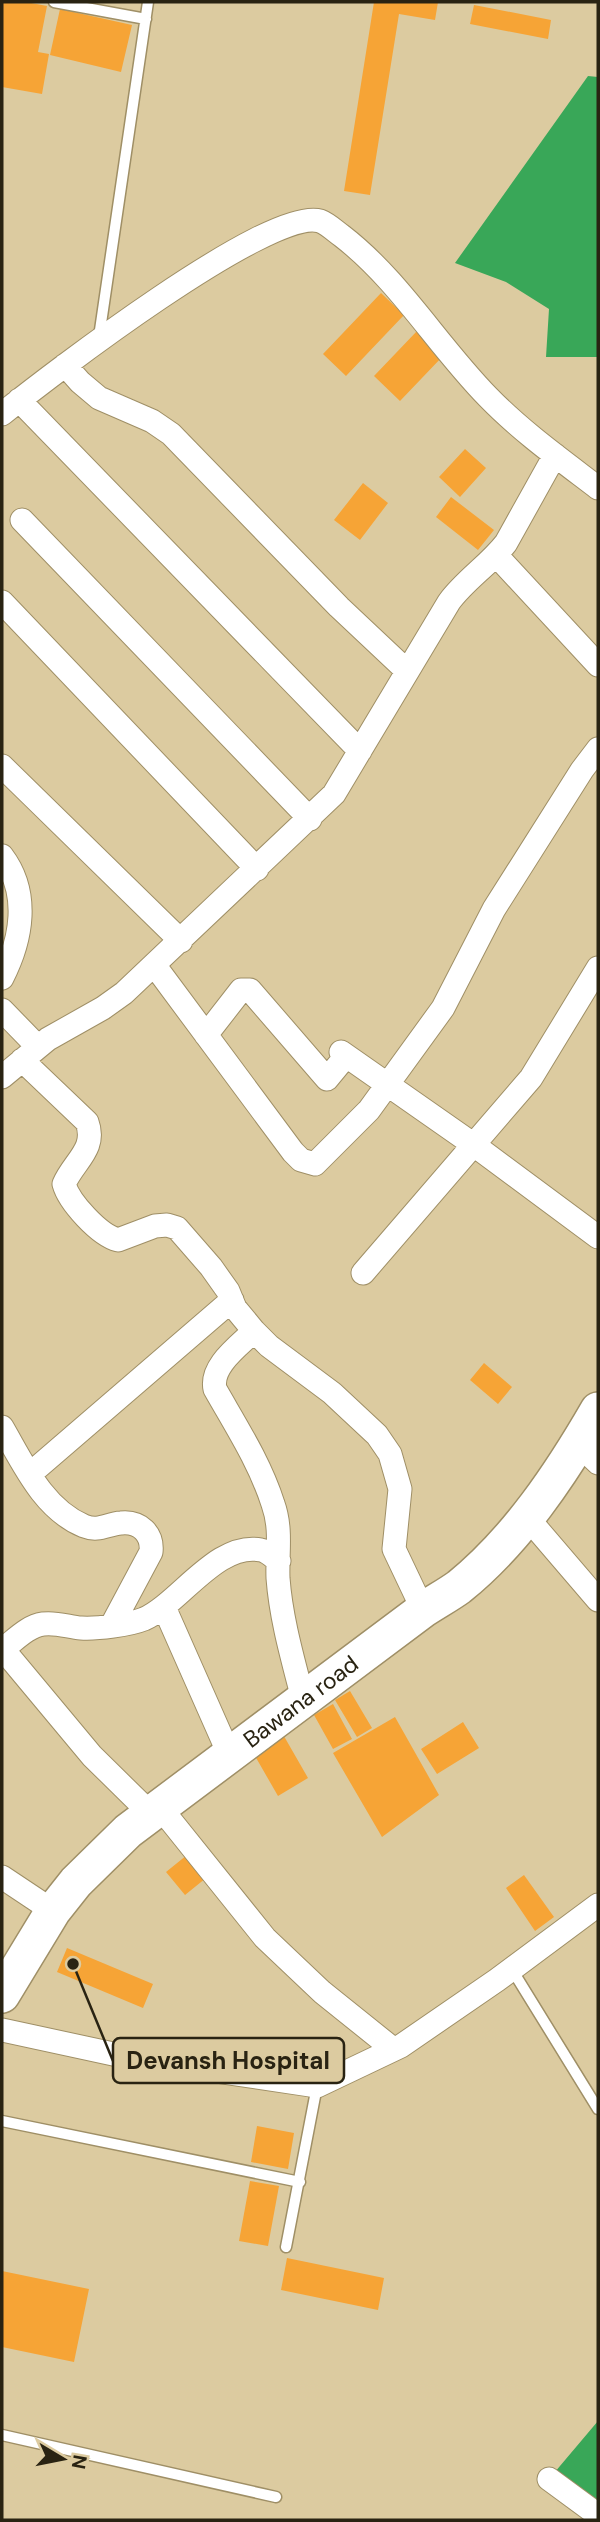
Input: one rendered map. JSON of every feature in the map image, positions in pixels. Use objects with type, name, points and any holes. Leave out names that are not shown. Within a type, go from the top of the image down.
[{"type":"main road","name":"Bawana road","points":[[2,1995],[53,1911],[75,1882],[128,1831],[423,1610],[458,1587],[507,1541],[527,1516],[588,1454],[598,1410]]},
{"type":"street","points":[[360,751],[10,407],[153,301],[260,238],[294,222],[309,219],[322,222],[353,244],[380,271],[486,395],[598,488]]},
{"type":"street","points":[[65,365],[99,398],[141,416],[171,434],[339,607],[408,671]]},
{"type":"street","points":[[2,1077],[48,1039],[103,1008],[155,966],[334,794],[459,589],[506,543],[555,455]]},
{"type":"street","points":[[22,520],[310,819]]},
{"type":"street","points":[[496,555],[598,665]]},
{"type":"street","points":[[2,602],[257,869]]},
{"type":"street","points":[[155,966],[293,1152],[301,1160],[315,1164],[369,1110],[443,1009],[494,909],[598,749]]},
{"type":"street","points":[[2,766],[181,941]]},
{"type":"street","points":[[2,856],[11,868],[19,887],[20,902],[17,937],[2,978]]},
{"type":"street","points":[[363,1273],[540,1066],[598,968]]},
{"type":"street","points":[[206,1035],[241,990],[250,990],[327,1079],[343,1054],[474,1145],[598,1237]]},
{"type":"street","points":[[2,1010],[30,1054],[87,1122],[91,1133],[89,1144],[64,1184],[71,1200],[105,1235],[118,1240],[155,1226],[177,1228],[211,1267],[243,1319],[254,1331],[269,1346],[331,1393],[377,1435],[390,1454],[400,1489],[394,1549],[423,1610]]},
{"type":"street","points":[[30,1474],[232,1300]]},
{"type":"street","points":[[254,1331],[223,1362],[213,1382],[261,1473],[274,1505],[280,1536],[280,1592],[303,1699]]},
{"type":"street","points":[[2,1427],[46,1499],[58,1510],[96,1530],[121,1523],[132,1524],[149,1535],[152,1541],[151,1552],[113,1625]]},
{"type":"street","points":[[527,1516],[598,1600]]},
{"type":"street","points":[[279,1561],[264,1550],[249,1549],[222,1559],[202,1571],[164,1607],[142,1620],[81,1628],[43,1624],[30,1629],[2,1648],[92,1756],[155,1809],[265,1938],[322,1992],[393,2049]]},
{"type":"street","points":[[164,1607],[229,1755]]},
{"type":"street","points":[[2,1877],[53,1911]]},
{"type":"street","points":[[2,2030],[141,2060],[317,2086],[393,2049],[595,1911]]},
{"type":"street","points":[[549,2479],[598,2515]]},
{"type":"lane","points":[[54,2],[146,19]]},
{"type":"lane","points":[[99,339],[149,2]]},
{"type":"lane","points":[[511,1968],[598,2109]]},
{"type":"lane","points":[[286,2247],[317,2086]]},
{"type":"lane","points":[[2,2121],[300,2182]]},
{"type":"lane","points":[[2,2435],[276,2497]]},
{"type":"shaded area","points":[[588,76],[598,77],[598,357],[546,357],[549,309],[506,282],[455,263]]},
{"type":"shaded area","points":[[598,2421],[598,2510],[549,2479]]},
{"type":"building","points":[[2,2],[26,2],[47,6],[38,52],[49,54],[42,94],[2,87]]},
{"type":"building","points":[[374,2],[438,2],[435,20],[399,14],[370,195],[344,191]]},
{"type":"building","points":[[474,5],[551,20],[548,39],[470,24]]},
{"type":"building","points":[[60,9],[132,25],[121,72],[50,55]]},
{"type":"building","points":[[381,293],[404,315],[346,376],[323,354]]},
{"type":"building","points":[[417,331],[443,356],[400,401],[374,376]]},
{"type":"building","points":[[465,449],[486,468],[460,497],[439,477]]},
{"type":"building","points":[[363,483],[388,503],[360,540],[334,520]]},
{"type":"building","points":[[451,497],[494,530],[478,550],[436,517]]},
{"type":"building","points":[[484,1363],[512,1387],[498,1404],[470,1380]]},
{"type":"building","points":[[350,1691],[372,1728],[357,1737],[335,1700]]},
{"type":"building","points":[[333,1704],[352,1739],[333,1749],[314,1715]]},
{"type":"building","points":[[395,1717],[439,1795],[382,1837],[333,1753]]},
{"type":"building","points":[[463,1722],[479,1748],[437,1774],[421,1749]]},
{"type":"building","points":[[281,1731],[308,1778],[278,1796],[251,1749]]},
{"type":"building","points":[[187,1855],[206,1878],[185,1895],[166,1872]]},
{"type":"building","points":[[524,1875],[554,1917],[535,1931],[506,1888]]},
{"type":"building","points":[[67,1948],[153,1984],[143,2008],[57,1972]]},
{"type":"building","points":[[257,2126],[294,2133],[288,2169],[251,2162]]},
{"type":"building","points":[[250,2181],[279,2186],[268,2246],[239,2241]]},
{"type":"building","points":[[287,2258],[384,2278],[378,2310],[281,2290]]},
{"type":"building","points":[[2,2271],[89,2289],[74,2362],[2,2347]]},
{"type":"place","name":"Devansh Hospital","points":[[73,1964]]}]
